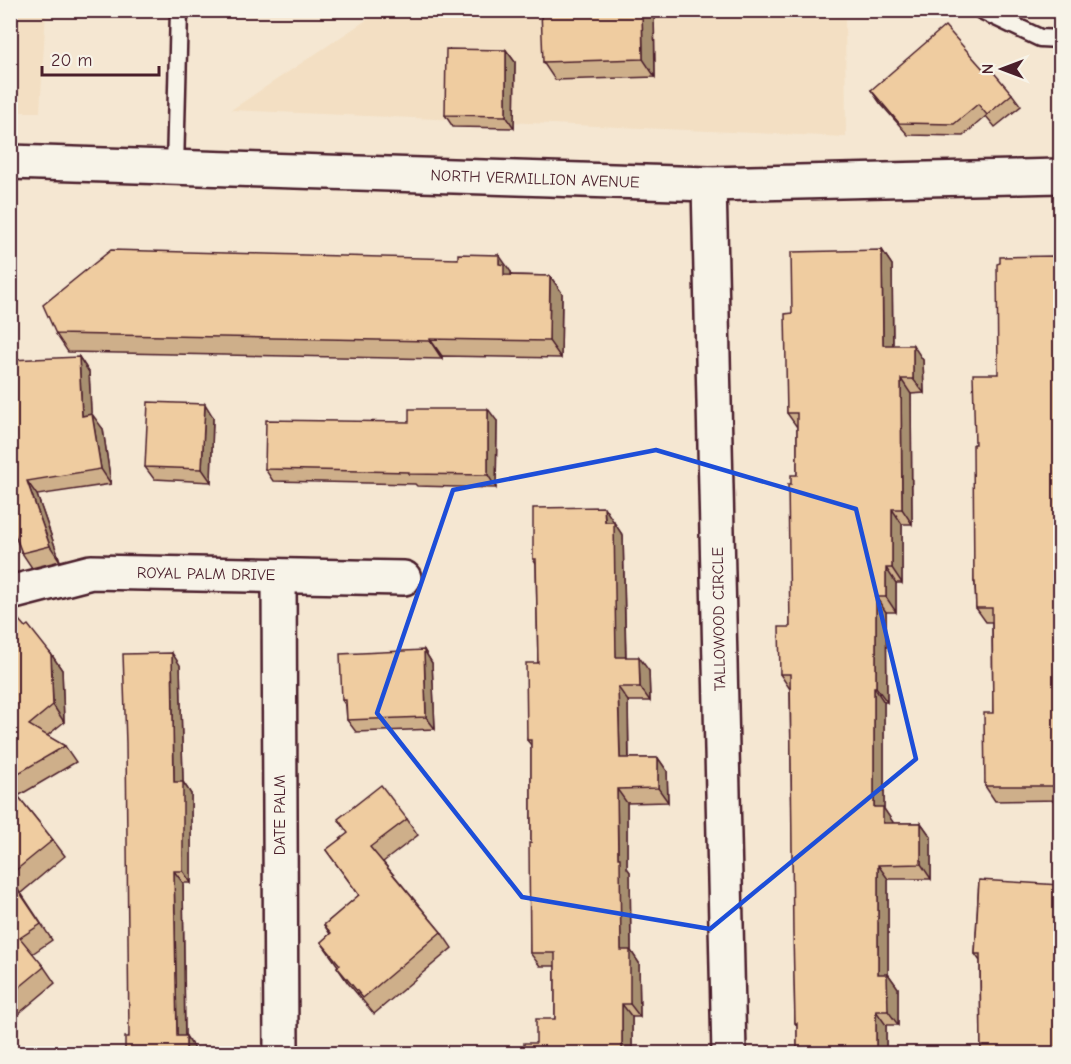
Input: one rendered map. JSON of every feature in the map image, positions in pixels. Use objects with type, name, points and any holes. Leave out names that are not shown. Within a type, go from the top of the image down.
[{"type":"street","name":"NORTH VERMILLION AVENUE","points":[[10,162],[709,184],[1060,176]]},
{"type":"street","name":"TALLOWOOD CIRCLE","points":[[709,184],[729,1053]]},
{"type":"street","name":"ROYAL PALM DRIVE","points":[[10,593],[92,572],[404,578]]},
{"type":"street","name":"DATE PALM","points":[[279,576],[281,1053]]},
{"type":"lane","points":[[175,168],[179,10]]},
{"type":"lane","points":[[981,10],[1040,38],[1060,39]]},
{"type":"highlighted area","points":[[656,450],[856,509],[916,759],[710,929],[522,897],[377,713],[453,490]]},
{"type":"shaded area","points":[[10,11],[46,11],[40,112],[11,112]]},
{"type":"shaded area","points":[[380,11],[845,11],[846,137],[231,110]]},
{"type":"building","points":[[541,10],[642,10],[643,59],[543,62]]},
{"type":"building","points":[[945,26],[984,70],[989,67],[1012,94],[987,115],[978,104],[954,124],[899,123],[871,90]]},
{"type":"building","points":[[446,49],[506,50],[506,116],[445,115]]},
{"type":"building","points":[[111,250],[458,259],[458,254],[499,255],[499,264],[504,265],[504,275],[550,276],[549,341],[56,334],[43,305]]},
{"type":"building","points":[[882,250],[883,345],[913,345],[913,379],[901,379],[902,509],[892,509],[892,568],[886,568],[886,597],[876,597],[874,807],[883,807],[883,823],[921,823],[921,864],[878,865],[878,974],[887,974],[888,1011],[876,1011],[876,1053],[797,1053],[793,934],[790,674],[780,674],[779,627],[790,627],[788,484],[791,484],[791,475],[797,475],[797,413],[787,413],[785,314],[792,313],[791,252]]},
{"type":"building","points":[[1054,256],[1056,354],[1059,354],[1060,786],[985,786],[984,713],[993,713],[992,608],[976,608],[973,374],[998,374],[997,264],[1000,263],[1000,257]]},
{"type":"building","points":[[79,357],[82,416],[92,414],[101,469],[27,481],[50,546],[22,553],[10,522],[10,360]]},
{"type":"building","points":[[148,402],[205,404],[202,469],[145,467]]},
{"type":"building","points":[[409,409],[488,409],[488,475],[265,469],[266,420],[409,422]]},
{"type":"building","points":[[604,507],[605,522],[614,522],[616,657],[639,657],[640,687],[618,687],[620,758],[658,758],[658,788],[617,789],[621,950],[630,950],[630,1004],[622,1004],[622,1053],[524,1053],[524,1043],[536,1043],[536,1019],[555,1019],[555,953],[530,953],[531,740],[527,740],[526,663],[538,663],[533,508]]},
{"type":"building","points":[[12,612],[25,627],[28,625],[51,654],[53,705],[29,725],[65,746],[10,778],[10,613]]},
{"type":"building","points":[[424,650],[426,717],[347,720],[346,700],[342,700],[340,654]]},
{"type":"building","points":[[172,653],[174,782],[183,782],[183,871],[174,871],[177,1036],[186,1036],[186,1053],[125,1053],[125,1037],[129,1037],[123,654]]},
{"type":"building","points":[[381,785],[407,819],[370,847],[441,932],[363,998],[337,967],[340,965],[321,942],[331,933],[324,925],[359,895],[326,850],[348,833],[338,819]]},
{"type":"building","points":[[10,786],[53,840],[10,875]]},
{"type":"building","points":[[10,878],[41,924],[20,938],[44,967],[10,995]]},
{"type":"building","points":[[979,880],[1060,885],[1060,1053],[981,1052],[980,954],[975,954]]}]
